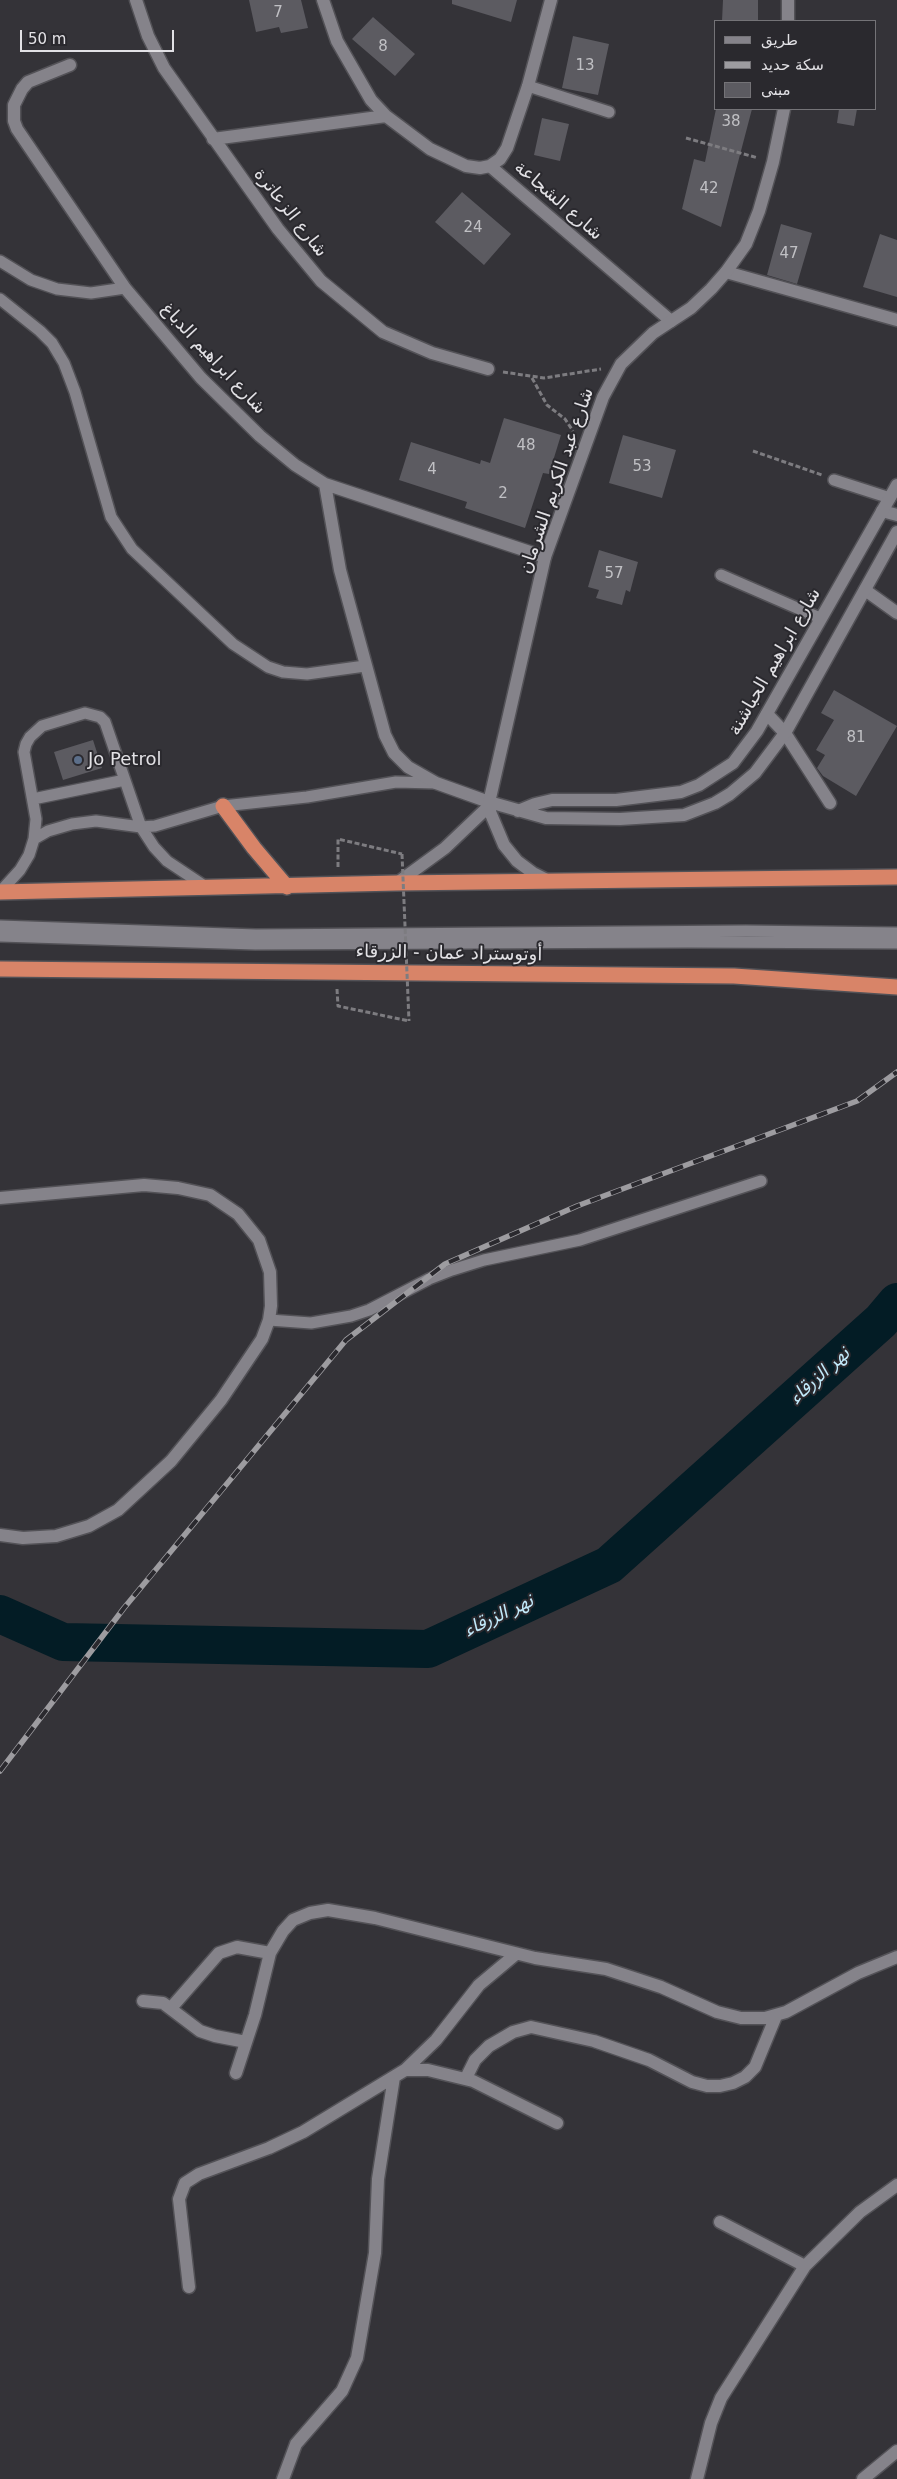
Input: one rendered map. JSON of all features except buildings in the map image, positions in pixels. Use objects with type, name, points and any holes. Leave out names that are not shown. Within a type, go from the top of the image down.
[{"type":"highway","points":[[223,806],[254,848],[287,887]]},
{"type":"highway","points":[[0,892],[287,887],[397,883],[897,877]]},
{"type":"highway","name":"أوتوستراد عمان - الزرقاء","points":[[0,969],[734,976],[897,987]]},
{"type":"street","name":"شارع الزعاترة","points":[[136,0],[148,36],[164,68],[278,230],[329,287],[383,332],[432,353],[488,369]]},
{"type":"street","points":[[323,0],[337,41],[355,75],[371,100],[386,116],[430,149],[466,166],[480,168],[490,166]]},
{"type":"street","name":"شارع الشجاعة","points":[[551,0],[528,86],[507,148],[500,159],[490,166],[671,321]]},
{"type":"street","points":[[788,0],[788,20]]},
{"type":"street","name":"شارع ابراهيم الدباغ","points":[[70,65],[28,82],[14,105],[14,121],[21,136],[125,288],[214,391],[260,436],[295,465],[325,484],[545,557]]},
{"type":"street","name":"شارع عبد الكريم الشرمان","points":[[488,805],[545,557],[602,398],[621,364],[633,351],[691,308],[726,272],[746,244],[759,211],[773,162],[784,110]]},
{"type":"street","points":[[213,140],[386,116]]},
{"type":"street","points":[[726,272],[897,320]]},
{"type":"street","points":[[325,484],[340,570],[385,735],[394,753],[408,768],[436,783],[488,805],[546,818],[620,820],[684,815],[715,803],[743,784],[768,758],[785,733],[897,532]]},
{"type":"street","name":"شارع ابراهيم الحباشنة","points":[[518,812],[534,804],[552,800],[616,800],[681,792],[699,785],[733,763],[746,748],[767,714],[820,618],[897,486]]},
{"type":"street","points":[[882,511],[897,515]]},
{"type":"street","points":[[865,590],[897,613]]},
{"type":"street","points":[[767,714],[785,733],[830,803]]},
{"type":"street","points":[[488,805],[504,845],[517,861],[533,873],[551,882]]},
{"type":"street","points":[[397,883],[445,848],[488,805]]},
{"type":"street","points":[[0,1198],[144,1185],[178,1188],[210,1195],[238,1214],[259,1240],[270,1272],[269,1320],[262,1338],[244,1368],[198,1431],[171,1460],[118,1510],[89,1526],[56,1536],[22,1538],[0,1535]]},
{"type":"street","points":[[236,2073],[270,1953],[283,1931],[293,1920],[310,1912],[328,1910],[375,1918],[516,1954],[614,1972],[729,2015],[753,2019],[776,2016],[796,2008],[858,1973],[897,1957]]},
{"type":"street","points":[[171,2008],[219,1953],[237,1947],[270,1953]]},
{"type":"street","points":[[189,2287],[178,2199],[185,2183],[199,2174],[269,2148],[303,2132],[400,2073],[436,2040],[479,1985],[516,1954]]},
{"type":"street","points":[[143,2001],[163,2003],[200,2031],[230,2040],[246,2042]]},
{"type":"street","points":[[466,2078],[475,2060],[490,2046],[513,2032],[531,2027],[603,2044],[649,2060],[692,2082],[707,2086],[720,2086],[739,2080],[755,2067],[776,2016]]},
{"type":"street","points":[[400,2073],[428,2070],[466,2078],[500,2093],[557,2123]]},
{"type":"street","points":[[283,2479],[296,2444],[342,2391],[357,2358],[375,2253],[378,2179],[400,2073]]},
{"type":"street","points":[[697,2479],[710,2423],[722,2398],[805,2266],[860,2212],[897,2185]]},
{"type":"street","points":[[720,2222],[805,2266]]},
{"type":"street","points":[[863,2479],[897,2451]]},
{"type":"lane","points":[[528,86],[610,112]]},
{"type":"lane","points":[[0,261],[31,280],[57,289],[91,293],[125,288]]},
{"type":"lane","points":[[0,299],[52,343],[64,363],[71,377],[111,517],[132,550],[233,644],[268,667],[283,672],[307,674],[365,666]]},
{"type":"lane","points":[[834,480],[890,498]]},
{"type":"lane","points":[[720,575],[820,618]]},
{"type":"lane","points":[[0,892],[20,870],[29,855],[34,838],[36,819],[24,752],[30,737],[42,726],[85,713],[100,717],[105,722],[141,827],[166,861],[206,887]]},
{"type":"lane","points":[[33,799],[125,780]]},
{"type":"lane","points":[[34,838],[48,831],[72,824],[96,821],[141,827],[165,824],[223,806],[300,798],[396,782],[436,783]]},
{"type":"lane","points":[[0,926],[256,935],[746,931],[897,933]]},
{"type":"lane","points":[[0,936],[255,944],[897,943]]},
{"type":"lane","points":[[269,1320],[311,1323],[351,1316],[452,1270],[484,1260],[580,1240],[760,1181]]},
{"type":"path","points":[[686,138],[773,162]]},
{"type":"path","points":[[488,369],[532,377],[552,377],[597,370]]},
{"type":"path","points":[[532,377],[547,405],[565,419],[576,438]]},
{"type":"path","points":[[753,451],[834,480]]},
{"type":"path","points":[[338,1006],[409,1021],[402,854],[338,839],[339,885]]},
{"type":"waterway","name":"نهر الزرقاء","points":[[0,1614],[63,1642],[428,1649],[609,1565],[881,1321],[897,1302]]},
{"type":"railway","points":[[0,1771],[124,1608],[346,1340],[445,1264],[577,1206],[857,1101],[897,1072]]},
{"type":"place","name":"Jo Petrol","points":[[78,760]]}]
